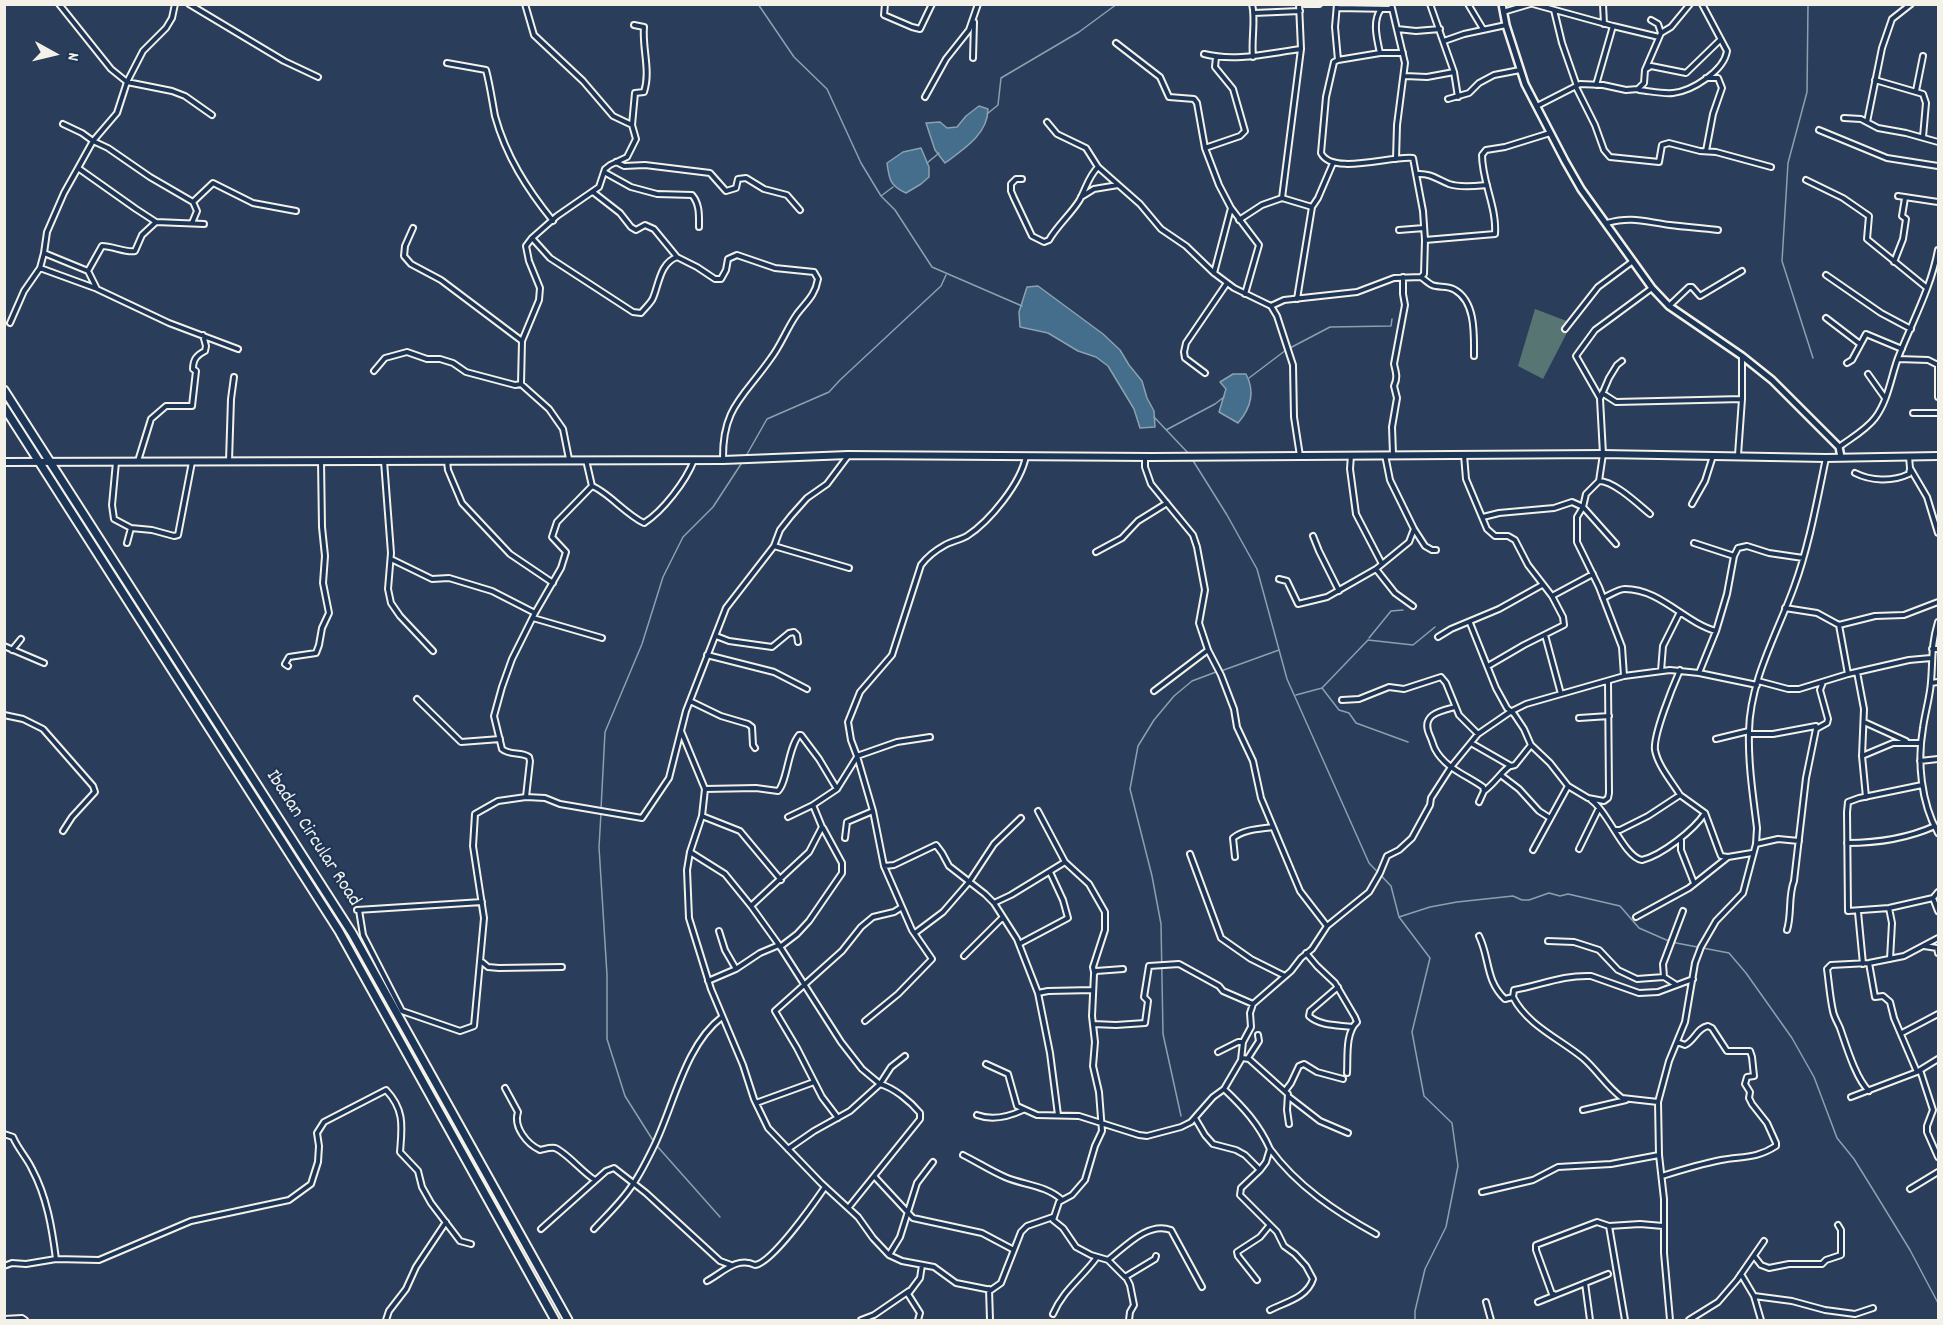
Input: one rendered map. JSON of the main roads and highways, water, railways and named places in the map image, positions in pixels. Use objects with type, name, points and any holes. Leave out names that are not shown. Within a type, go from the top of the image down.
[{"type":"highway","name":"Ibadan Circular Road","points":[[4,390],[352,933],[568,1320]]},
{"type":"highway","name":"Ibadan Circular Road","points":[[4,407],[339,931],[555,1320]]},
{"type":"main road","points":[[4,462],[723,460],[848,455],[1145,457],[1603,454],[1826,458],[1938,456]]},
{"type":"water","points":[[979,106],[988,109],[984,126],[974,140],[945,163],[935,150],[926,123],[940,122],[947,128],[957,127]]},
{"type":"water","points":[[921,148],[929,167],[929,177],[906,193],[891,181],[887,163],[903,152]]},
{"type":"water","points":[[1038,286],[1103,334],[1120,350],[1142,381],[1154,411],[1155,427],[1140,428],[1134,409],[1108,366],[1096,357],[1078,351],[1048,333],[1020,327],[1019,312],[1027,287]]},
{"type":"water","points":[[1233,374],[1246,374],[1251,393],[1249,405],[1238,423],[1219,412],[1226,389],[1220,382]]},
{"type":"waterway","points":[[758,4],[794,57],[827,89],[861,163],[881,196],[895,210],[932,267],[1022,306]]},
{"type":"waterway","points":[[987,114],[998,105],[1001,78],[1079,32],[1117,4]]},
{"type":"waterway","points":[[1808,4],[1807,92],[1788,163],[1782,261],[1813,358]]},
{"type":"waterway","points":[[927,163],[939,153]]},
{"type":"waterway","points":[[881,196],[893,187]]},
{"type":"waterway","points":[[746,456],[767,419],[829,392],[941,286],[946,275]]},
{"type":"waterway","points":[[1290,348],[1330,327],[1391,326],[1392,319]]},
{"type":"waterway","points":[[1249,378],[1286,350]]},
{"type":"waterway","points":[[1166,430],[1224,397]]},
{"type":"waterway","points":[[1154,417],[1190,455]]},
{"type":"waterway","points":[[1192,459],[1257,569],[1287,679],[1369,863],[1391,886],[1399,917],[1430,958],[1412,1032],[1424,1096],[1452,1123],[1458,1166],[1446,1227],[1425,1269],[1415,1320]]},
{"type":"waterway","points":[[601,809],[605,732],[642,644],[663,577],[683,537],[713,507],[743,461]]},
{"type":"waterway","points":[[1369,638],[1391,611],[1403,610]]},
{"type":"waterway","points":[[1296,695],[1322,688],[1368,640],[1413,645],[1435,627]]},
{"type":"waterway","points":[[1221,671],[1279,650]]},
{"type":"waterway","points":[[1181,1116],[1163,1034],[1161,924],[1152,876],[1130,789],[1138,746],[1154,720],[1174,696],[1192,681],[1216,672]]},
{"type":"waterway","points":[[1322,688],[1339,710],[1349,713],[1356,723],[1408,742]]},
{"type":"waterway","points":[[601,813],[599,847],[607,975],[607,1039],[625,1096],[654,1142]]},
{"type":"waterway","points":[[1399,917],[1430,907],[1457,902],[1513,896],[1529,900],[1549,893],[1560,896],[1568,894],[1620,906],[1639,928],[1671,942],[1729,953],[1792,1038],[1814,1077],[1837,1138],[1854,1159],[1910,1250],[1938,1303]]},
{"type":"waterway","points":[[657,1146],[720,1217]]}]
